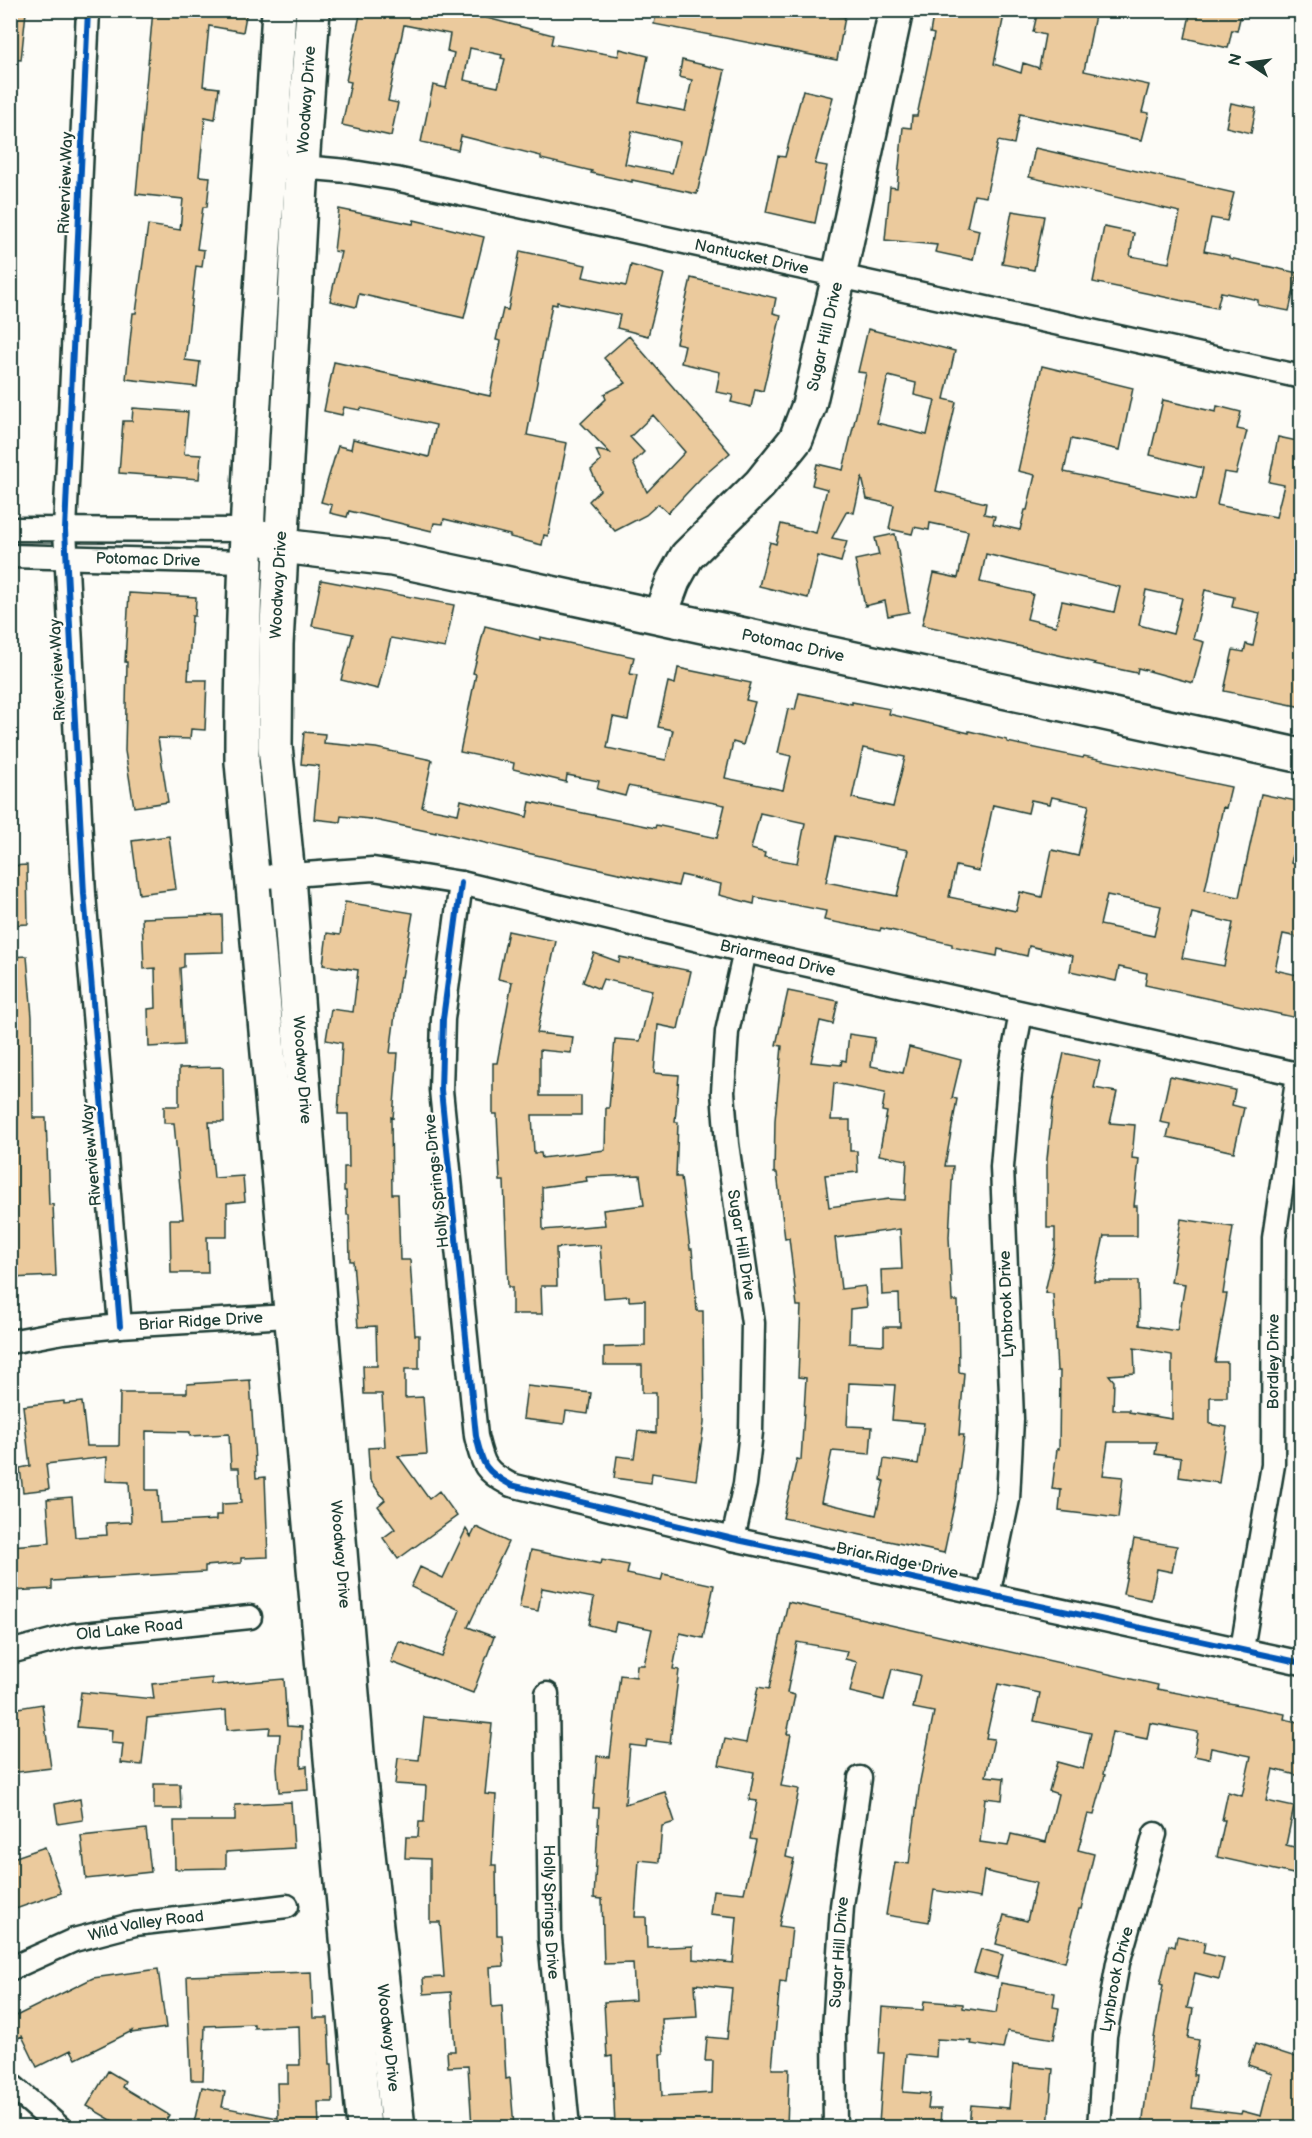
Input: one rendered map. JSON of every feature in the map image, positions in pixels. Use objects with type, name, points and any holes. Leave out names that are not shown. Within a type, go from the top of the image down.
[{"type":"main road","name":"Woodway Drive","points":[[279,10],[286,166],[282,546],[276,644],[275,746],[288,876],[306,1315]]},
{"type":"main road","name":"Woodway Drive","points":[[313,10],[286,166],[246,546],[241,661],[242,762],[251,878],[306,1315],[344,1754],[364,2127]]},
{"type":"main road","name":"Sugar Hill Drive","points":[[660,616],[673,581],[687,556],[760,484],[796,439],[809,405],[896,10]]},
{"type":"main road","name":"Potomac Drive","points":[[246,546],[282,546],[392,559],[1302,756]]},
{"type":"main road","name":"Woodway Drive","points":[[344,1754],[398,2127]]},
{"type":"street","name":"Riverview Way","points":[[87,10],[65,530],[84,894],[120,1326]]},
{"type":"street","name":"Nantucket Drive","points":[[286,166],[396,178],[1302,377]]},
{"type":"street","name":"Potomac Drive","points":[[10,529],[65,530],[246,546]]},
{"type":"street","name":"Potomac Drive","points":[[10,556],[66,558],[246,546]]},
{"type":"street","name":"Briarmead Drive","points":[[251,878],[373,869],[461,883],[744,951],[1300,1074]]},
{"type":"street","name":"Holly Springs Drive","points":[[461,883],[443,1019],[441,1090],[476,1436],[482,1460],[491,1475]]},
{"type":"street","name":"Sugar Hill Drive","points":[[733,1539],[745,1484],[751,1432],[753,1323],[733,1190],[723,1092],[727,1032],[744,951]]},
{"type":"street","name":"Lynbrook Drive","points":[[988,1595],[1008,1498],[1010,1465],[1012,1419],[1002,1167],[1010,1072],[1021,1013]]},
{"type":"street","name":"Bordley Drive","points":[[1242,1649],[1273,1465],[1274,1239],[1300,1074]]},
{"type":"street","name":"Briar Ridge Drive","points":[[10,1342],[63,1332],[120,1326],[306,1315]]},
{"type":"street","name":"Briar Ridge Drive","points":[[491,1475],[511,1485],[733,1539],[1302,1663]]},
{"type":"street","name":"Old Lake Road","points":[[10,1652],[74,1635],[250,1617]]},
{"type":"street","name":"Holly Springs Drive","points":[[547,1694],[550,1938],[568,2127]]},
{"type":"street","name":"Sugar Hill Drive","points":[[835,2127],[834,2029],[842,1906],[860,1778]]},
{"type":"street","name":"Lynbrook Drive","points":[[1099,2127],[1105,2036],[1118,1963],[1155,1834]]},
{"type":"street","name":"Wild Valley Road","points":[[10,1969],[75,1940],[135,1924],[287,1906]]},
{"type":"street","points":[[10,2084],[60,2127]]},
{"type":"building","points":[[153,10],[247,10],[243,32],[209,26],[203,86],[219,88],[215,119],[205,117],[199,176],[210,177],[207,207],[203,207],[197,249],[204,250],[202,267],[196,266],[185,360],[200,362],[197,387],[126,379],[133,313],[136,313],[148,225],[180,230],[183,199],[136,194]]},
{"type":"building","points":[[361,10],[458,10],[488,16],[487,18],[553,35],[551,44],[618,56],[620,49],[648,56],[639,102],[685,111],[692,80],[679,77],[682,60],[725,70],[697,194],[591,173],[592,171],[541,159],[541,156],[461,136],[458,150],[421,142],[433,85],[446,88],[454,53],[447,51],[450,34],[404,25],[388,101],[398,103],[391,136],[342,125],[351,82],[346,81]],"holes":[[[470,48],[502,55],[501,58],[505,59],[498,87],[464,80]],[[632,131],[680,142],[672,173],[625,164]]]},
{"type":"building","points":[[657,10],[828,10],[828,13],[845,17],[837,60],[654,24]]},
{"type":"building","points":[[934,10],[1005,10],[994,64],[1021,73],[1023,63],[1039,68],[1045,35],[1033,32],[1038,10],[1096,10],[1084,71],[1149,85],[1142,112],[1149,113],[1142,140],[1020,114],[1014,144],[998,141],[986,197],[974,195],[967,227],[979,230],[973,260],[935,252],[937,245],[885,240],[890,187],[897,188],[903,127],[911,128],[912,116],[917,116],[934,34],[930,33]]},
{"type":"building","points":[[1191,10],[1242,10],[1237,31],[1232,30],[1228,48],[1185,38]]},
{"type":"building","points":[[10,11],[26,12],[21,60],[10,59]]},
{"type":"building","points":[[803,90],[833,97],[815,164],[827,166],[815,223],[766,212],[778,156],[785,157]]},
{"type":"building","points":[[1231,103],[1256,108],[1251,133],[1226,127]]},
{"type":"building","points":[[1035,148],[1234,193],[1227,221],[1211,218],[1204,251],[1298,273],[1289,311],[1258,305],[1258,300],[1221,292],[1217,308],[1093,282],[1104,227],[1134,233],[1130,256],[1169,263],[1180,212],[1029,177]]},
{"type":"building","points":[[339,209],[413,224],[414,220],[484,237],[464,318],[359,294],[356,307],[330,301],[341,252],[334,251]]},
{"type":"building","points":[[1012,211],[1044,216],[1034,270],[1002,264]]},
{"type":"building","points":[[520,251],[586,265],[583,277],[626,286],[631,265],[664,274],[648,336],[617,328],[620,315],[557,302],[557,305],[552,304],[527,435],[567,443],[548,536],[544,535],[542,545],[444,519],[443,524],[434,523],[432,531],[349,511],[347,517],[330,513],[332,505],[321,502],[338,446],[351,449],[353,439],[429,457],[436,425],[361,408],[360,410],[344,407],[342,415],[324,411],[334,362],[490,396],[501,341],[496,340],[503,309],[508,310]]},
{"type":"building","points":[[691,278],[776,298],[773,313],[781,315],[763,391],[755,389],[751,407],[731,402],[733,395],[716,392],[720,372],[681,363],[685,345],[676,343]]},
{"type":"building","points":[[868,329],[955,351],[944,399],[956,402],[936,491],[986,503],[984,514],[995,516],[993,524],[1020,530],[1035,475],[1018,471],[1042,366],[1133,388],[1120,450],[1071,439],[1064,472],[1196,500],[1203,468],[1150,455],[1163,400],[1216,412],[1217,406],[1241,412],[1237,429],[1247,431],[1236,474],[1224,472],[1217,505],[1276,517],[1284,485],[1269,482],[1278,437],[1302,442],[1302,707],[1224,691],[1233,650],[1244,652],[1246,644],[1253,646],[1260,613],[1232,607],[1234,597],[1205,590],[1193,639],[1204,642],[1193,683],[1138,668],[1137,673],[922,625],[934,573],[958,578],[968,531],[930,523],[929,530],[914,527],[912,534],[889,529],[894,505],[867,499],[862,477],[854,513],[847,511],[832,538],[847,541],[841,562],[818,556],[808,598],[759,586],[770,542],[776,544],[781,524],[816,533],[827,489],[812,485],[817,464],[843,470],[866,373],[858,372]],"holes":[[[888,376],[916,383],[914,395],[935,400],[927,435],[877,423]],[[986,554],[1120,587],[1114,612],[1062,601],[1056,626],[1027,619],[1033,594],[980,582]],[[1146,590],[1182,598],[1173,634],[1139,625]]]},
{"type":"building","points":[[629,336],[730,453],[701,478],[668,513],[658,504],[646,515],[615,531],[589,501],[600,490],[591,470],[601,461],[596,450],[610,453],[581,423],[606,399],[604,394],[626,383],[604,358]],"holes":[[[653,415],[685,452],[647,492],[633,463],[644,452],[630,437]]]},
{"type":"building","points":[[133,408],[188,412],[184,454],[201,455],[199,479],[119,473],[123,421],[132,421]]},
{"type":"building","points":[[895,534],[909,612],[888,616],[885,601],[865,606],[855,560],[879,555],[875,538]]},
{"type":"building","points":[[321,580],[454,605],[445,648],[391,638],[378,689],[341,680],[353,634],[312,626]]},
{"type":"building","points":[[129,593],[196,597],[195,616],[192,616],[188,680],[207,680],[205,730],[191,729],[190,739],[158,738],[168,802],[134,807],[125,751],[127,662],[125,662]]},
{"type":"building","points":[[485,626],[540,640],[540,637],[634,657],[630,674],[637,675],[628,720],[613,717],[607,748],[666,760],[673,730],[658,727],[668,682],[675,684],[678,668],[751,683],[746,700],[755,702],[743,745],[733,742],[725,778],[783,790],[791,756],[778,753],[788,709],[795,710],[799,693],[890,709],[889,714],[1007,740],[1007,742],[1231,787],[1226,808],[1223,807],[1205,890],[1239,897],[1261,794],[1302,802],[1291,863],[1302,864],[1302,938],[1283,934],[1275,970],[1302,976],[1302,1019],[1145,985],[1147,973],[1119,967],[1116,981],[1070,971],[1073,956],[1029,946],[1027,956],[998,949],[997,956],[952,947],[952,944],[881,928],[880,931],[824,920],[826,911],[755,897],[754,904],[719,895],[721,884],[681,875],[678,886],[436,831],[436,833],[370,819],[341,816],[340,822],[314,819],[319,766],[301,764],[304,732],[325,734],[324,743],[376,748],[432,760],[422,807],[458,814],[461,800],[527,817],[530,802],[655,828],[656,825],[717,838],[725,805],[628,786],[625,796],[597,789],[599,781],[567,775],[566,782],[513,769],[514,763],[460,752],[476,674],[473,673]],"holes":[[[863,748],[905,757],[893,807],[852,798]],[[1052,797],[1089,805],[1078,856],[1052,850],[1042,897],[1020,892],[1016,911],[949,897],[956,866],[979,871],[993,805],[1028,813],[1031,800],[1050,804]],[[760,813],[805,823],[797,863],[764,857],[765,853],[751,849]],[[836,836],[908,850],[897,896],[826,882]],[[1107,895],[1161,906],[1154,936],[1100,925]],[[1192,913],[1233,923],[1224,966],[1182,958]]]},
{"type":"building","points":[[169,836],[176,889],[139,894],[132,841]]},
{"type":"building","points":[[27,865],[28,924],[10,925],[10,866]]},
{"type":"building","points":[[345,902],[413,913],[402,977],[400,977],[390,1053],[398,1053],[393,1118],[391,1117],[392,1194],[398,1194],[400,1260],[410,1260],[415,1335],[419,1335],[419,1369],[405,1369],[405,1398],[423,1397],[427,1454],[398,1456],[429,1499],[439,1491],[457,1516],[398,1559],[383,1538],[395,1529],[378,1506],[385,1500],[370,1480],[368,1448],[385,1447],[382,1394],[364,1394],[363,1366],[377,1366],[376,1326],[358,1327],[353,1261],[350,1261],[349,1215],[347,1215],[346,1191],[344,1191],[344,1167],[349,1167],[348,1114],[338,1114],[342,1043],[326,1040],[331,1009],[353,1012],[358,970],[323,965],[327,933],[340,935]]},
{"type":"building","points":[[222,915],[223,952],[184,953],[184,967],[180,968],[184,1045],[149,1047],[148,1009],[156,1008],[155,968],[144,969],[142,918]]},
{"type":"building","points":[[508,931],[556,941],[537,1033],[573,1037],[571,1053],[540,1050],[540,1096],[581,1096],[581,1115],[532,1115],[534,1153],[541,1153],[542,1158],[605,1150],[606,1108],[609,1108],[615,1039],[640,1041],[652,990],[603,979],[599,989],[583,982],[594,953],[619,962],[620,957],[691,971],[678,1029],[658,1025],[654,1073],[679,1075],[675,1122],[678,1122],[676,1177],[681,1177],[690,1249],[692,1249],[697,1311],[703,1311],[704,1423],[696,1480],[652,1473],[651,1483],[614,1478],[617,1456],[634,1458],[638,1431],[656,1433],[656,1393],[642,1393],[642,1365],[604,1365],[604,1347],[645,1346],[645,1300],[629,1301],[629,1296],[604,1298],[600,1245],[556,1248],[557,1286],[541,1286],[542,1314],[512,1314],[512,1287],[508,1287],[504,1181],[500,1181],[497,1114],[493,1114],[493,1063],[497,1063],[512,982],[498,979]],"holes":[[[640,1175],[644,1205],[603,1210],[605,1225],[543,1230],[542,1187],[587,1181],[586,1177]]]},
{"type":"building","points":[[27,956],[32,1017],[33,1118],[46,1118],[49,1205],[53,1204],[56,1276],[10,1278],[10,957]]},
{"type":"building","points":[[788,991],[838,1001],[833,1024],[820,1021],[811,1062],[841,1065],[842,1060],[846,1061],[849,1034],[875,1038],[871,1066],[903,1073],[909,1047],[961,1060],[952,1098],[957,1099],[945,1166],[953,1166],[949,1237],[952,1301],[958,1301],[959,1372],[964,1373],[959,1435],[964,1435],[955,1501],[944,1553],[783,1518],[797,1459],[801,1460],[806,1378],[798,1377],[801,1306],[797,1306],[789,1238],[785,1239],[777,1173],[774,1173],[775,1120],[782,1046],[776,1045]],"holes":[[[834,1083],[885,1093],[882,1111],[887,1112],[879,1155],[907,1160],[905,1200],[889,1199],[829,1207],[825,1175],[858,1172],[857,1151],[850,1151],[850,1120],[831,1120]],[[900,1229],[902,1269],[881,1270],[882,1295],[899,1294],[900,1327],[884,1327],[884,1345],[849,1343],[850,1309],[867,1307],[865,1286],[841,1289],[835,1238]],[[849,1383],[895,1385],[892,1420],[924,1423],[918,1464],[884,1459],[881,1480],[884,1481],[876,1515],[821,1502],[832,1451],[870,1454],[872,1427],[847,1426]]]},
{"type":"building","points":[[1064,1053],[1100,1061],[1094,1088],[1117,1092],[1110,1123],[1135,1125],[1132,1158],[1139,1159],[1134,1206],[1137,1206],[1137,1236],[1104,1236],[1094,1281],[1138,1281],[1139,1325],[1177,1331],[1185,1284],[1171,1282],[1181,1219],[1233,1227],[1223,1294],[1227,1294],[1215,1362],[1227,1362],[1227,1397],[1210,1397],[1210,1424],[1227,1427],[1219,1483],[1179,1477],[1181,1458],[1155,1454],[1157,1442],[1108,1442],[1103,1475],[1123,1477],[1118,1518],[1059,1511],[1061,1490],[1052,1489],[1057,1449],[1059,1449],[1060,1371],[1057,1371],[1053,1294],[1045,1292],[1055,1247],[1055,1228],[1047,1228],[1047,1159],[1053,1102]],"holes":[[[1134,1348],[1172,1355],[1172,1419],[1129,1412],[1129,1410],[1113,1410],[1114,1381],[1109,1375],[1135,1373]]]},
{"type":"building","points":[[223,1067],[224,1122],[209,1122],[214,1178],[243,1176],[245,1201],[227,1203],[227,1237],[207,1237],[208,1273],[171,1273],[170,1219],[183,1219],[174,1123],[164,1123],[164,1106],[179,1106],[179,1068]]},
{"type":"building","points":[[1170,1076],[1235,1090],[1232,1105],[1244,1108],[1234,1152],[1167,1137],[1170,1124],[1160,1122]]},
{"type":"building","points":[[250,1380],[256,1478],[265,1477],[268,1557],[241,1558],[241,1563],[205,1566],[205,1572],[52,1581],[52,1589],[10,1591],[10,1546],[50,1543],[47,1499],[72,1497],[75,1537],[107,1535],[106,1523],[131,1522],[129,1482],[106,1481],[107,1457],[46,1464],[49,1489],[23,1492],[20,1468],[30,1466],[23,1406],[64,1401],[64,1404],[82,1402],[87,1446],[119,1446],[120,1393],[187,1393],[187,1384]],"holes":[[[146,1431],[190,1432],[190,1436],[229,1434],[231,1468],[239,1468],[241,1503],[222,1504],[222,1515],[216,1515],[216,1520],[160,1523],[158,1490],[146,1490]]]},
{"type":"building","points":[[527,1386],[591,1393],[588,1414],[566,1411],[564,1424],[523,1419]]},
{"type":"building","points":[[476,1527],[508,1542],[468,1627],[494,1637],[473,1693],[391,1662],[399,1641],[442,1657],[460,1610],[411,1587],[420,1567],[443,1578],[466,1529],[471,1537]]},
{"type":"building","points":[[1134,1539],[1177,1546],[1172,1572],[1157,1569],[1151,1600],[1123,1594]]},
{"type":"building","points":[[531,1550],[601,1564],[602,1560],[629,1565],[627,1574],[661,1581],[663,1574],[714,1585],[703,1638],[680,1633],[673,1669],[679,1670],[670,1743],[647,1740],[646,1747],[630,1745],[625,1804],[665,1792],[675,1822],[662,1826],[659,1862],[639,1860],[635,1917],[646,1917],[647,1948],[693,1946],[693,1959],[733,1963],[737,1917],[710,1914],[713,1890],[744,1893],[756,1840],[750,1839],[757,1801],[749,1800],[754,1772],[719,1765],[725,1739],[746,1743],[758,1687],[769,1689],[788,1602],[1158,1685],[1157,1689],[1285,1714],[1284,1719],[1302,1723],[1300,1776],[1273,1769],[1266,1801],[1294,1807],[1286,1845],[1302,1849],[1298,1875],[1217,1857],[1228,1792],[1242,1796],[1251,1756],[1211,1748],[1209,1759],[1194,1756],[1198,1732],[1150,1723],[1147,1739],[1112,1732],[1103,1774],[1105,1775],[1094,1815],[1088,1814],[1078,1850],[1094,1854],[1065,1962],[996,1944],[1004,1915],[1027,1921],[1036,1883],[984,1871],[980,1898],[934,1890],[929,1922],[886,1915],[895,1862],[909,1864],[920,1781],[934,1712],[913,1708],[920,1675],[892,1669],[884,1700],[850,1692],[857,1662],[845,1659],[847,1651],[797,1642],[787,1693],[795,1695],[787,1734],[791,1734],[781,1786],[799,1789],[786,1857],[794,1859],[779,1926],[792,1928],[786,1982],[780,1981],[772,2069],[789,2069],[787,2127],[615,2127],[612,2056],[607,2057],[604,2002],[635,2000],[633,1963],[604,1964],[602,1899],[594,1898],[599,1808],[593,1808],[597,1756],[610,1757],[620,1675],[636,1677],[637,1665],[644,1665],[652,1629],[616,1622],[614,1631],[589,1625],[594,1598],[542,1588],[538,1611],[519,1608]],"holes":[[[998,1684],[1040,1693],[1034,1721],[1091,1733],[1083,1769],[1057,1762],[1049,1791],[1058,1794],[1046,1842],[1011,1834],[1008,1846],[980,1842],[985,1798],[1002,1800],[1004,1778],[986,1776],[994,1739],[986,1738]],[[695,1984],[732,1988],[727,2039],[707,2037],[705,2061],[713,2061],[712,2093],[662,2096],[660,2054],[664,2054],[662,2019],[697,2017]]]},
{"type":"building","points":[[212,1678],[212,1685],[284,1679],[287,1726],[302,1727],[301,1767],[307,1766],[308,1790],[279,1792],[277,1768],[280,1734],[269,1734],[270,1727],[227,1730],[226,1710],[147,1718],[142,1765],[121,1763],[123,1744],[111,1743],[112,1730],[77,1727],[81,1692],[154,1699],[152,1684]]},
{"type":"building","points":[[42,1704],[51,1768],[10,1773],[10,1729],[15,1728],[12,1709]]},
{"type":"building","points":[[424,1717],[492,1724],[485,1794],[496,1795],[492,1865],[496,1865],[497,1935],[502,1935],[504,1966],[490,1967],[492,2007],[502,2006],[506,2079],[510,2078],[514,2127],[472,2127],[468,2066],[448,2067],[447,2051],[455,2051],[451,1992],[424,1994],[423,1978],[444,1977],[440,1922],[430,1922],[430,1859],[405,1858],[406,1837],[418,1837],[419,1822],[424,1822],[426,1786],[395,1784],[398,1758],[419,1760]]},
{"type":"building","points":[[154,1784],[180,1784],[181,1809],[154,1809]]},
{"type":"building","points":[[80,1799],[83,1820],[58,1824],[55,1804]]},
{"type":"building","points":[[291,1802],[294,1848],[226,1852],[226,1868],[175,1869],[174,1821],[235,1821],[235,1805]]},
{"type":"building","points":[[146,1829],[151,1872],[86,1879],[81,1836]]},
{"type":"building","points":[[45,1847],[61,1893],[10,1911],[10,1859]]},
{"type":"building","points":[[1177,1936],[1205,1942],[1203,1953],[1224,1958],[1219,1979],[1195,1973],[1187,2008],[1193,2009],[1188,2038],[1199,2040],[1193,2075],[1196,2075],[1192,2108],[1241,2114],[1242,2111],[1261,2116],[1272,2073],[1248,2065],[1255,2044],[1302,2059],[1302,2127],[1142,2127],[1163,1985],[1160,1984],[1169,1945],[1175,1947]]},
{"type":"building","points":[[981,1949],[1003,1955],[997,1978],[974,1972]]},
{"type":"building","points":[[158,1969],[166,2028],[131,2033],[132,2031],[76,2059],[71,2050],[37,2067],[22,2036],[10,2042],[10,2019],[93,1978]]},
{"type":"building","points":[[311,1972],[313,2018],[328,2018],[330,2064],[332,2064],[333,2102],[318,2102],[319,2127],[193,2127],[202,2087],[225,2092],[222,2107],[278,2118],[277,2083],[288,2083],[288,2065],[300,2065],[299,2026],[254,2028],[254,2024],[205,2026],[203,2080],[191,2080],[187,1976]]},
{"type":"building","points":[[1001,1983],[1055,1993],[1053,2007],[1059,2008],[1054,2039],[1007,2031],[1003,2049],[971,2044],[972,2041],[937,2039],[936,2057],[906,2054],[903,2092],[930,2094],[928,2109],[941,2109],[940,2127],[879,2124],[884,2053],[879,2053],[882,2007],[923,2010],[924,2001],[963,2004],[963,2008],[996,2013]]},
{"type":"building","points":[[1013,2065],[1053,2069],[1048,2127],[969,2127],[971,2105],[1009,2108]]},
{"type":"building","points":[[108,2071],[125,2081],[122,2087],[169,2115],[162,2127],[123,2127],[87,2106]]},
{"type":"cycle path","points":[[88,10],[65,530],[84,894],[120,1326]]},
{"type":"cycle path","points":[[461,883],[443,1019],[441,1090],[476,1436],[483,1461],[495,1476],[511,1485],[733,1539],[1302,1663]]}]
